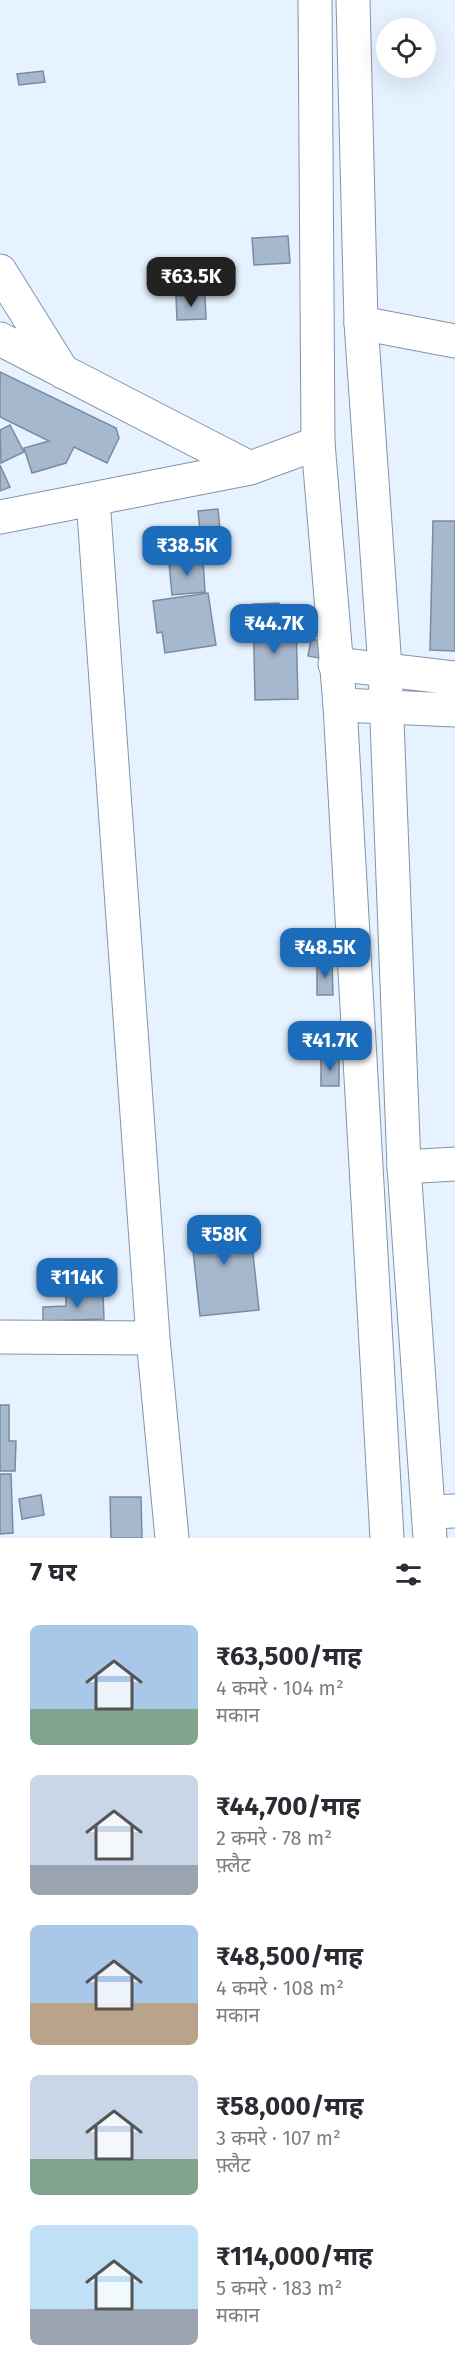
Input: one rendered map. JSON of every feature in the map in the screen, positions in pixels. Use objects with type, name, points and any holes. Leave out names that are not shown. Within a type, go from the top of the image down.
[{"type":"main road","points":[[315,0],[318,443],[340,705],[387,1538]]},
{"type":"main road","points":[[352,0],[361,323],[385,668],[404,1167],[438,1520]]},
{"type":"main road","points":[[0,271],[63,372]]},
{"type":"main road","points":[[361,323],[455,341]]},
{"type":"main road","points":[[0,339],[250,468]]},
{"type":"main road","points":[[0,517],[250,468],[318,443]]},
{"type":"main road","points":[[93,499],[153,1338],[172,1538]]},
{"type":"main road","points":[[335,664],[385,668],[455,678]]},
{"type":"main road","points":[[340,705],[385,705],[455,710]]},
{"type":"main road","points":[[404,1167],[455,1164]]},
{"type":"main road","points":[[0,1337],[153,1338]]},
{"type":"building","points":[[43,71],[45,82],[19,85],[17,74]]},
{"type":"building","points":[[288,236],[290,263],[254,265],[252,238]]},
{"type":"building","points":[[205,295],[206,319],[177,320],[176,296]]},
{"type":"building","points":[[0,372],[116,428],[119,438],[107,463],[74,447],[66,463],[32,473],[24,448],[49,441],[0,417]]},
{"type":"building","points":[[10,425],[24,452],[1,463],[0,430]]},
{"type":"building","points":[[0,465],[10,487],[0,491]]},
{"type":"building","points":[[218,509],[220,529],[200,530],[198,511]]},
{"type":"building","points":[[433,521],[455,521],[455,651],[430,650]]},
{"type":"building","points":[[203,560],[205,592],[172,595],[169,563]]},
{"type":"building","points":[[208,593],[216,645],[165,653],[162,632],[157,633],[153,601]]},
{"type":"building","points":[[279,603],[280,624],[296,623],[298,699],[255,700],[253,604]]},
{"type":"building","points":[[311,639],[322,641],[319,658],[308,656]]},
{"type":"building","points":[[317,963],[332,963],[333,995],[317,995]]},
{"type":"building","points":[[339,1057],[339,1086],[321,1086],[321,1058]]},
{"type":"building","points":[[249,1216],[259,1310],[200,1316],[190,1222]]},
{"type":"building","points":[[66,1294],[103,1294],[104,1319],[43,1321],[43,1307],[66,1306]]},
{"type":"building","points":[[0,1405],[9,1405],[9,1441],[16,1441],[15,1471],[0,1471]]},
{"type":"building","points":[[0,1474],[11,1474],[13,1533],[0,1534]]},
{"type":"building","points":[[41,1495],[44,1515],[22,1519],[19,1499]]},
{"type":"building","points":[[110,1497],[141,1497],[142,1538],[111,1538]]}]
